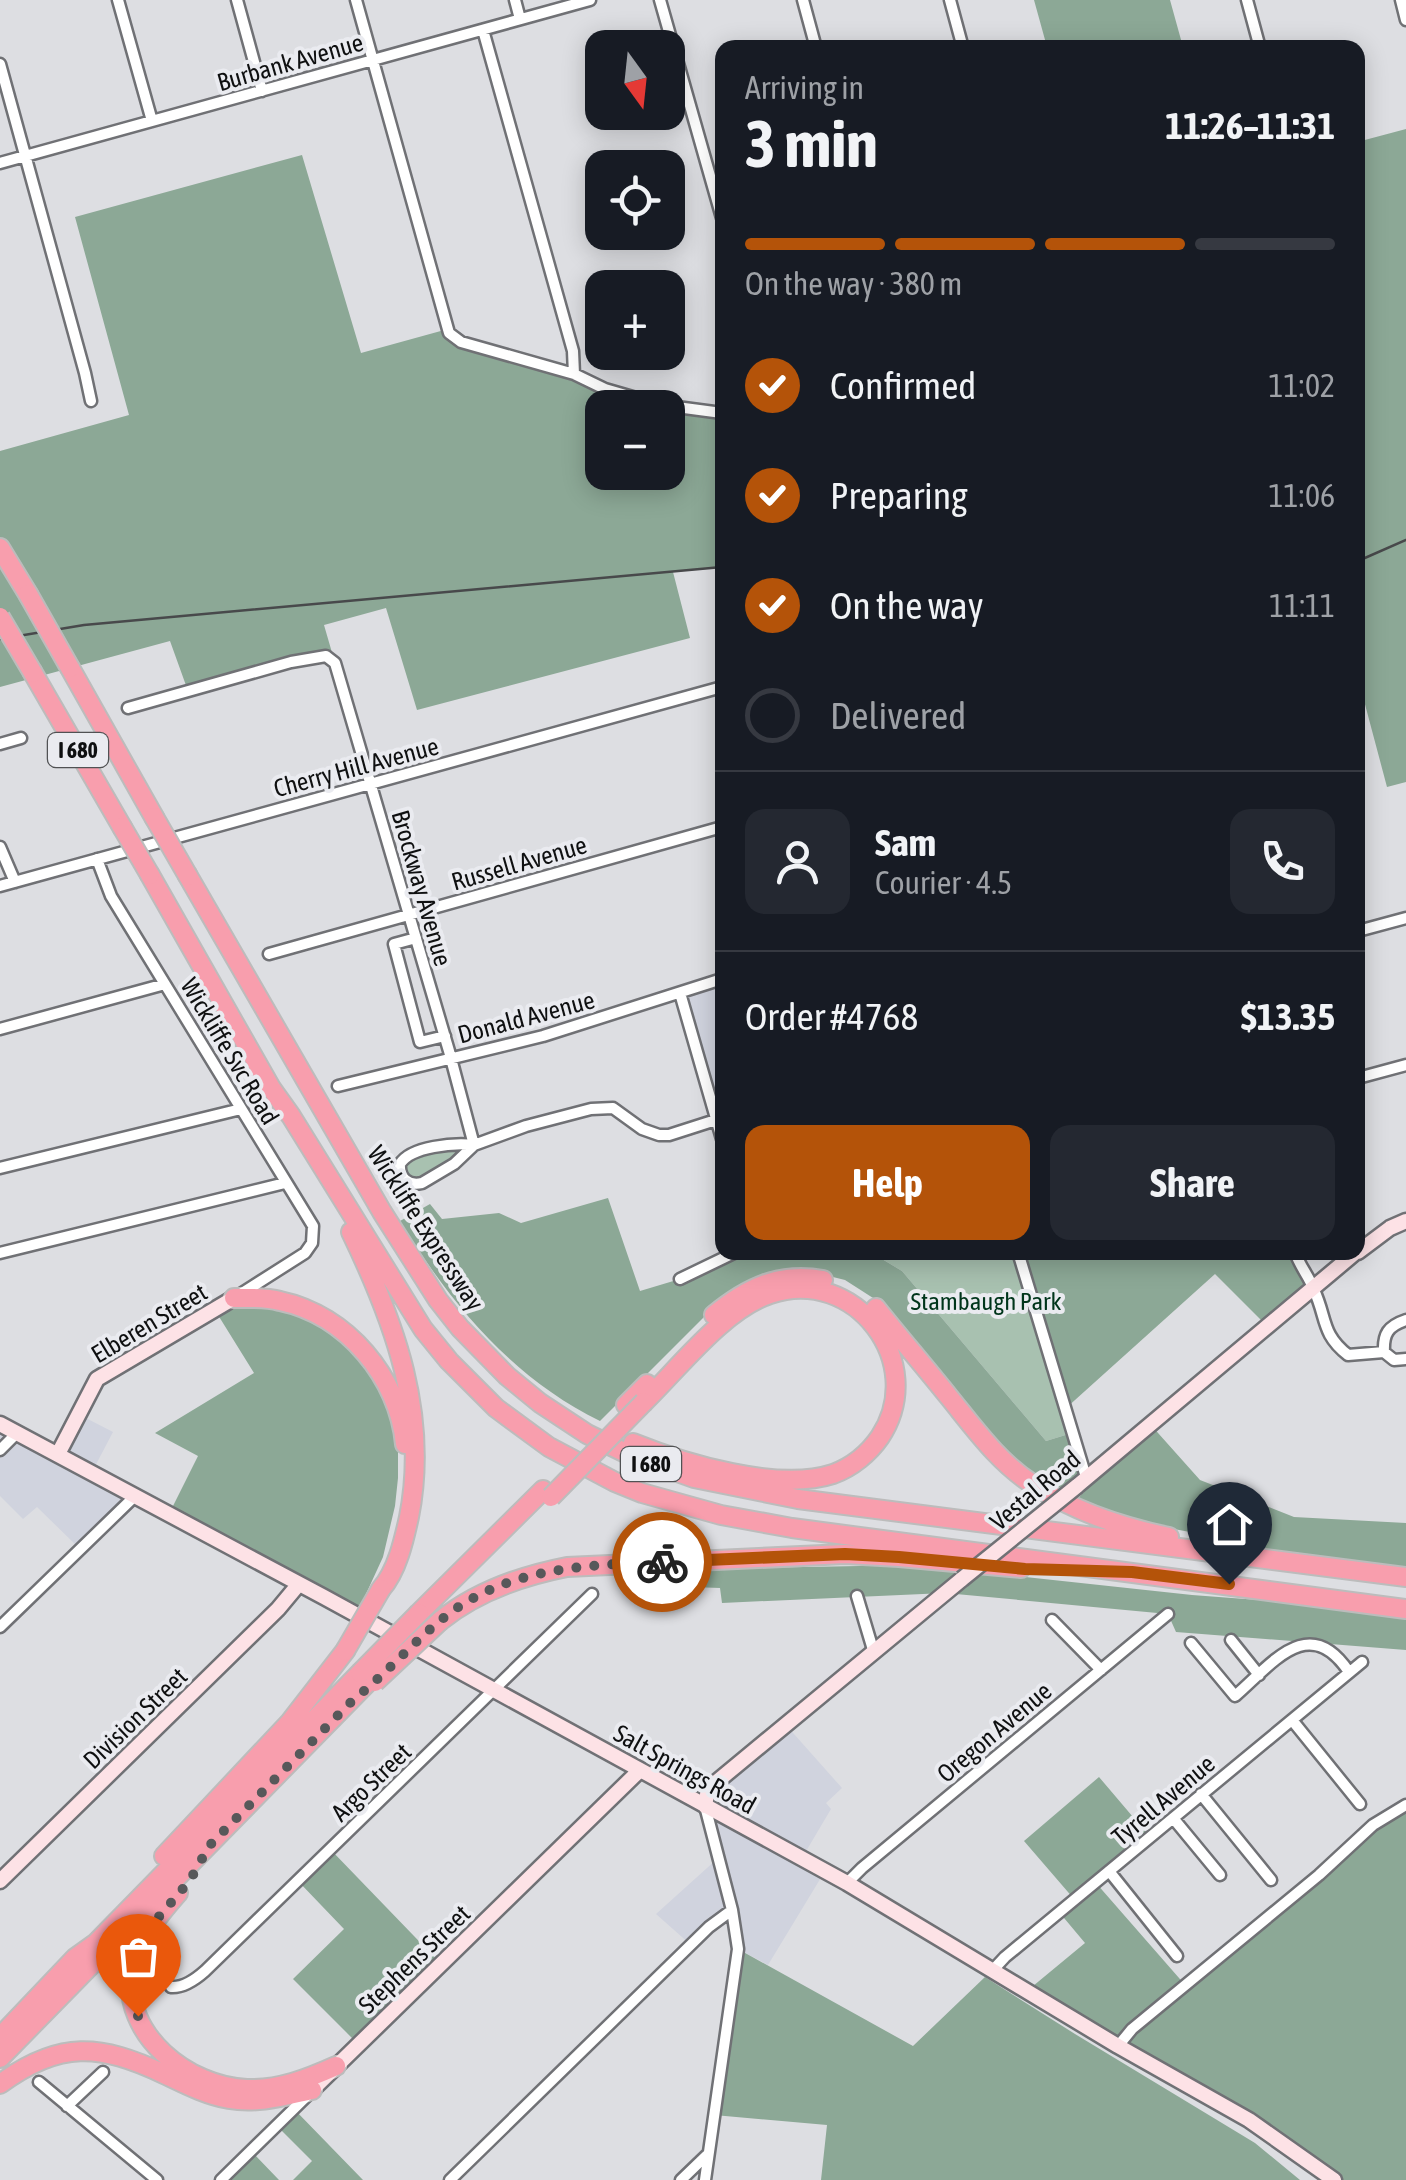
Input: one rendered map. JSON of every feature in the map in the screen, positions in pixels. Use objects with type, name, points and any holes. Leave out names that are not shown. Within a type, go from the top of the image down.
[{"type":"highway","name":"Wickliffe Expressway","points":[[0,548],[416,1266],[460,1328],[520,1388],[556,1415],[586,1434],[652,1464],[706,1481],[798,1499],[1406,1576]]},
{"type":"highway","name":"I 680","points":[[0,617],[271,1088],[423,1329],[478,1392],[549,1447],[642,1493],[721,1515],[792,1528],[1406,1609]]},
{"type":"highway","points":[[0,2037],[75,1958],[98,1926],[298,1713],[345,1651],[389,1580],[400,1549],[413,1495],[416,1442],[408,1380],[395,1334],[364,1260],[346,1222],[284,1120],[271,1088]]},
{"type":"highway","points":[[416,1266],[499,1357],[556,1403],[594,1427],[625,1440],[725,1471],[798,1479],[833,1474],[853,1464],[870,1449],[888,1422],[895,1396],[895,1375],[886,1342],[860,1310],[826,1292],[792,1290],[767,1296],[732,1316],[635,1404]]},
{"type":"highway","points":[[75,1958],[96,1943],[369,1679],[635,1404],[713,1316],[758,1286],[780,1279],[808,1278],[850,1290],[875,1308],[995,1452],[1034,1486],[1109,1521],[1208,1544],[1226,1555]]},
{"type":"highway","points":[[234,1298],[278,1300],[319,1316],[360,1347],[387,1384],[403,1428],[406,1459],[401,1508],[381,1588]]},
{"type":"highway","points":[[430,1617],[504,1584],[550,1570],[595,1565],[845,1554],[1025,1569],[1132,1572]]},
{"type":"highway","points":[[0,2058],[353,1700],[369,1679]]},
{"type":"highway","points":[[206,1849],[199,1869],[158,1916],[138,1948],[131,1991],[145,2031],[168,2057],[188,2071],[227,2086],[278,2087],[336,2066]]},
{"type":"highway","points":[[0,2084],[36,2062],[89,2050],[123,2056],[206,2093],[232,2100],[263,2101],[312,2090]]},
{"type":"street","points":[[118,0],[152,122]]},
{"type":"street","points":[[237,0],[262,91]]},
{"type":"street","points":[[356,0],[449,333],[461,342],[574,374],[604,389],[656,403],[715,411]]},
{"type":"street","points":[[515,0],[520,19]]},
{"type":"street","name":"Burbank Avenue","points":[[0,164],[590,0]]},
{"type":"street","points":[[660,0],[715,193]]},
{"type":"street","points":[[803,0],[814,40]]},
{"type":"street","points":[[950,0],[961,40]]},
{"type":"street","points":[[1247,0],[1258,40]]},
{"type":"street","points":[[1401,0],[1406,20]]},
{"type":"street","points":[[484,30],[573,352],[574,374]]},
{"type":"street","points":[[0,64],[90,401]]},
{"type":"street","name":"Brockway Avenue","points":[[128,708],[316,657],[330,658],[335,663],[474,1145]]},
{"type":"street","name":"Cherry Hill Avenue","points":[[0,886],[715,689]]},
{"type":"street","points":[[0,744],[21,738]]},
{"type":"street","name":"Russell Avenue","points":[[269,954],[715,829]]},
{"type":"street","points":[[0,847],[15,882]]},
{"type":"street","name":"Wickliffe Svc Road","points":[[97,860],[107,888],[312,1226],[310,1248],[296,1259]]},
{"type":"street","points":[[1365,930],[1406,918]]},
{"type":"street","points":[[416,938],[394,944],[420,1042],[445,1036]]},
{"type":"street","name":"Donald Avenue","points":[[338,1086],[543,1036],[715,981]]},
{"type":"street","points":[[0,1029],[164,984]]},
{"type":"street","points":[[680,992],[715,1103]]},
{"type":"street","points":[[1365,1076],[1406,1066]]},
{"type":"street","points":[[474,1145],[465,1156],[422,1183],[412,1184],[402,1175],[400,1164],[410,1153],[447,1145],[474,1145],[526,1126],[605,1107],[659,1136],[715,1120]]},
{"type":"street","points":[[0,1168],[241,1109]]},
{"type":"street","points":[[0,1254],[286,1183]]},
{"type":"street","name":"Vestal Road","points":[[1365,1246],[1406,1221]]},
{"type":"street","name":"Elberen Street","points":[[58,1454],[97,1379],[296,1259]]},
{"type":"street","points":[[680,1280],[720,1260]]},
{"type":"street","points":[[1020,1260],[1081,1481]]},
{"type":"street","points":[[1298,1260],[1314,1288],[1326,1330],[1335,1345],[1348,1356],[1384,1352],[1394,1360],[1406,1359]]},
{"type":"street","name":"Vestal Road","points":[[704,1806],[708,1789],[1347,1260]]},
{"type":"street","points":[[1384,1352],[1383,1339],[1388,1331],[1406,1320]]},
{"type":"street","name":"Salt Springs Road","points":[[0,1424],[847,1884],[1249,2120],[1334,2180]]},
{"type":"street","points":[[0,1450],[18,1432]]},
{"type":"street","points":[[0,1627],[135,1496]]},
{"type":"street","name":"Division Street","points":[[0,1881],[298,1585]]},
{"type":"street","name":"Argo Street","points":[[172,1987],[178,1988],[206,1971],[592,1594]]},
{"type":"street","points":[[857,1596],[874,1653]]},
{"type":"street","name":"Oregon Avenue","points":[[847,1884],[1168,1614]]},
{"type":"street","points":[[1052,1620],[1101,1670]]},
{"type":"street","points":[[1231,1640],[1260,1675]]},
{"type":"street","points":[[1191,1643],[1234,1696],[1294,1646],[1323,1645],[1339,1657],[1349,1672]]},
{"type":"street","name":"Tyrell Avenue","points":[[992,1971],[1362,1662]]},
{"type":"street","points":[[1292,1720],[1360,1804]]},
{"type":"street","name":"Stephens Street","points":[[221,2180],[639,1771]]},
{"type":"street","points":[[1202,1794],[1271,1880]]},
{"type":"street","points":[[1118,2046],[1132,2028],[1289,1900],[1373,1825],[1406,1805]]},
{"type":"street","points":[[704,1806],[732,1910],[738,1949],[705,2180]]},
{"type":"street","points":[[1173,1818],[1220,1875]]},
{"type":"street","points":[[1108,1872],[1177,1956]]},
{"type":"street","points":[[450,2180],[732,1910]]},
{"type":"street","points":[[67,2106],[103,2072]]},
{"type":"street","points":[[39,2082],[157,2180]]},
{"type":"street","points":[[681,2180],[708,2154]]},
{"type":"shaded area","points":[[715,981],[715,1113],[680,993]]},
{"type":"shaded area","points":[[78,1414],[113,1432],[92,1472],[135,1496],[80,1549],[37,1507],[23,1519],[0,1496],[0,1424],[58,1453]]},
{"type":"shaded area","points":[[786,1725],[842,1788],[826,1803],[831,1809],[802,1858],[825,1871],[768,1965],[738,1949],[731,1910],[691,1945],[656,1914],[717,1859],[705,1797]]},
{"type":"green space","points":[[1034,0],[1170,0],[1181,40],[1045,40]]},
{"type":"green space","points":[[1406,129],[1406,782],[1387,787],[1365,704],[1365,140]]},
{"type":"green space","points":[[302,155],[361,353],[448,329],[449,333],[610,390],[585,390],[585,490],[685,490],[685,405],[715,412],[715,568],[673,572],[690,638],[417,710],[386,608],[324,625],[335,663],[330,658],[188,691],[170,641],[0,687],[0,451],[129,415],[75,217]]},
{"type":"green space","points":[[461,1144],[465,1156],[412,1184],[400,1164],[403,1159]]},
{"type":"green space","points":[[608,1198],[640,1291],[680,1279],[721,1260],[884,1260],[902,1271],[1046,1441],[1072,1433],[1086,1476],[1150,1424],[1200,1480],[1294,1517],[1406,1523],[1406,1577],[1226,1555],[1211,1536],[1158,1526],[1075,1501],[1084,1492],[1070,1481],[1055,1492],[984,1428],[884,1305],[845,1280],[809,1271],[707,1314],[600,1421],[539,1383],[486,1336],[440,1281],[400,1221],[430,1204],[442,1219],[499,1213],[521,1223]]},
{"type":"green space","name":"Stambaugh Park","points":[[884,1260],[1020,1260],[1072,1433],[1046,1441],[902,1271]]},
{"type":"green space","points":[[1020,1260],[1299,1260],[1314,1287],[1267,1326],[1215,1274],[1065,1409]]},
{"type":"green space","points":[[248,1304],[295,1310],[342,1337],[379,1381],[398,1438],[398,1478],[383,1557],[360,1607],[324,1597],[169,1514],[198,1456],[155,1433],[254,1373],[218,1315]]},
{"type":"green space","points":[[915,1565],[1192,1595],[1406,1611],[1406,1650],[1176,1632],[1168,1614],[945,1593],[722,1603],[720,1588],[636,1585],[634,1570]]},
{"type":"green space","points":[[1099,1777],[1150,1837],[1096,1883],[1186,1986],[1373,1825],[1406,1805],[1406,2180],[1334,2180],[1027,1991],[1085,1943],[1059,1912],[1074,1899],[1024,1841]]},
{"type":"green space","points":[[330,1849],[441,1964],[358,2044],[293,1979],[344,1929],[298,1881]]},
{"type":"green space","points":[[738,1949],[913,2046],[985,1977],[1255,2143],[1300,2180],[821,2180],[827,2125],[714,2115]]},
{"type":"green space","points":[[294,2109],[363,2180],[293,2180],[312,2161],[277,2126]]},
{"type":"green space","points":[[251,2151],[279,2180],[221,2180]]},
{"type":"railway","points":[[1365,558],[1406,540]]},
{"type":"railway","points":[[0,639],[84,625],[715,568]]},
{"type":"way so far","points":[[138,2016],[131,1991],[138,1948],[150,1926],[199,1869],[206,1849],[353,1700],[440,1621],[477,1596],[532,1575],[568,1567],[662,1562]]},
{"type":"route","points":[[662,1562],[845,1554],[1025,1569],[1132,1572],[1229,1584]]}]
